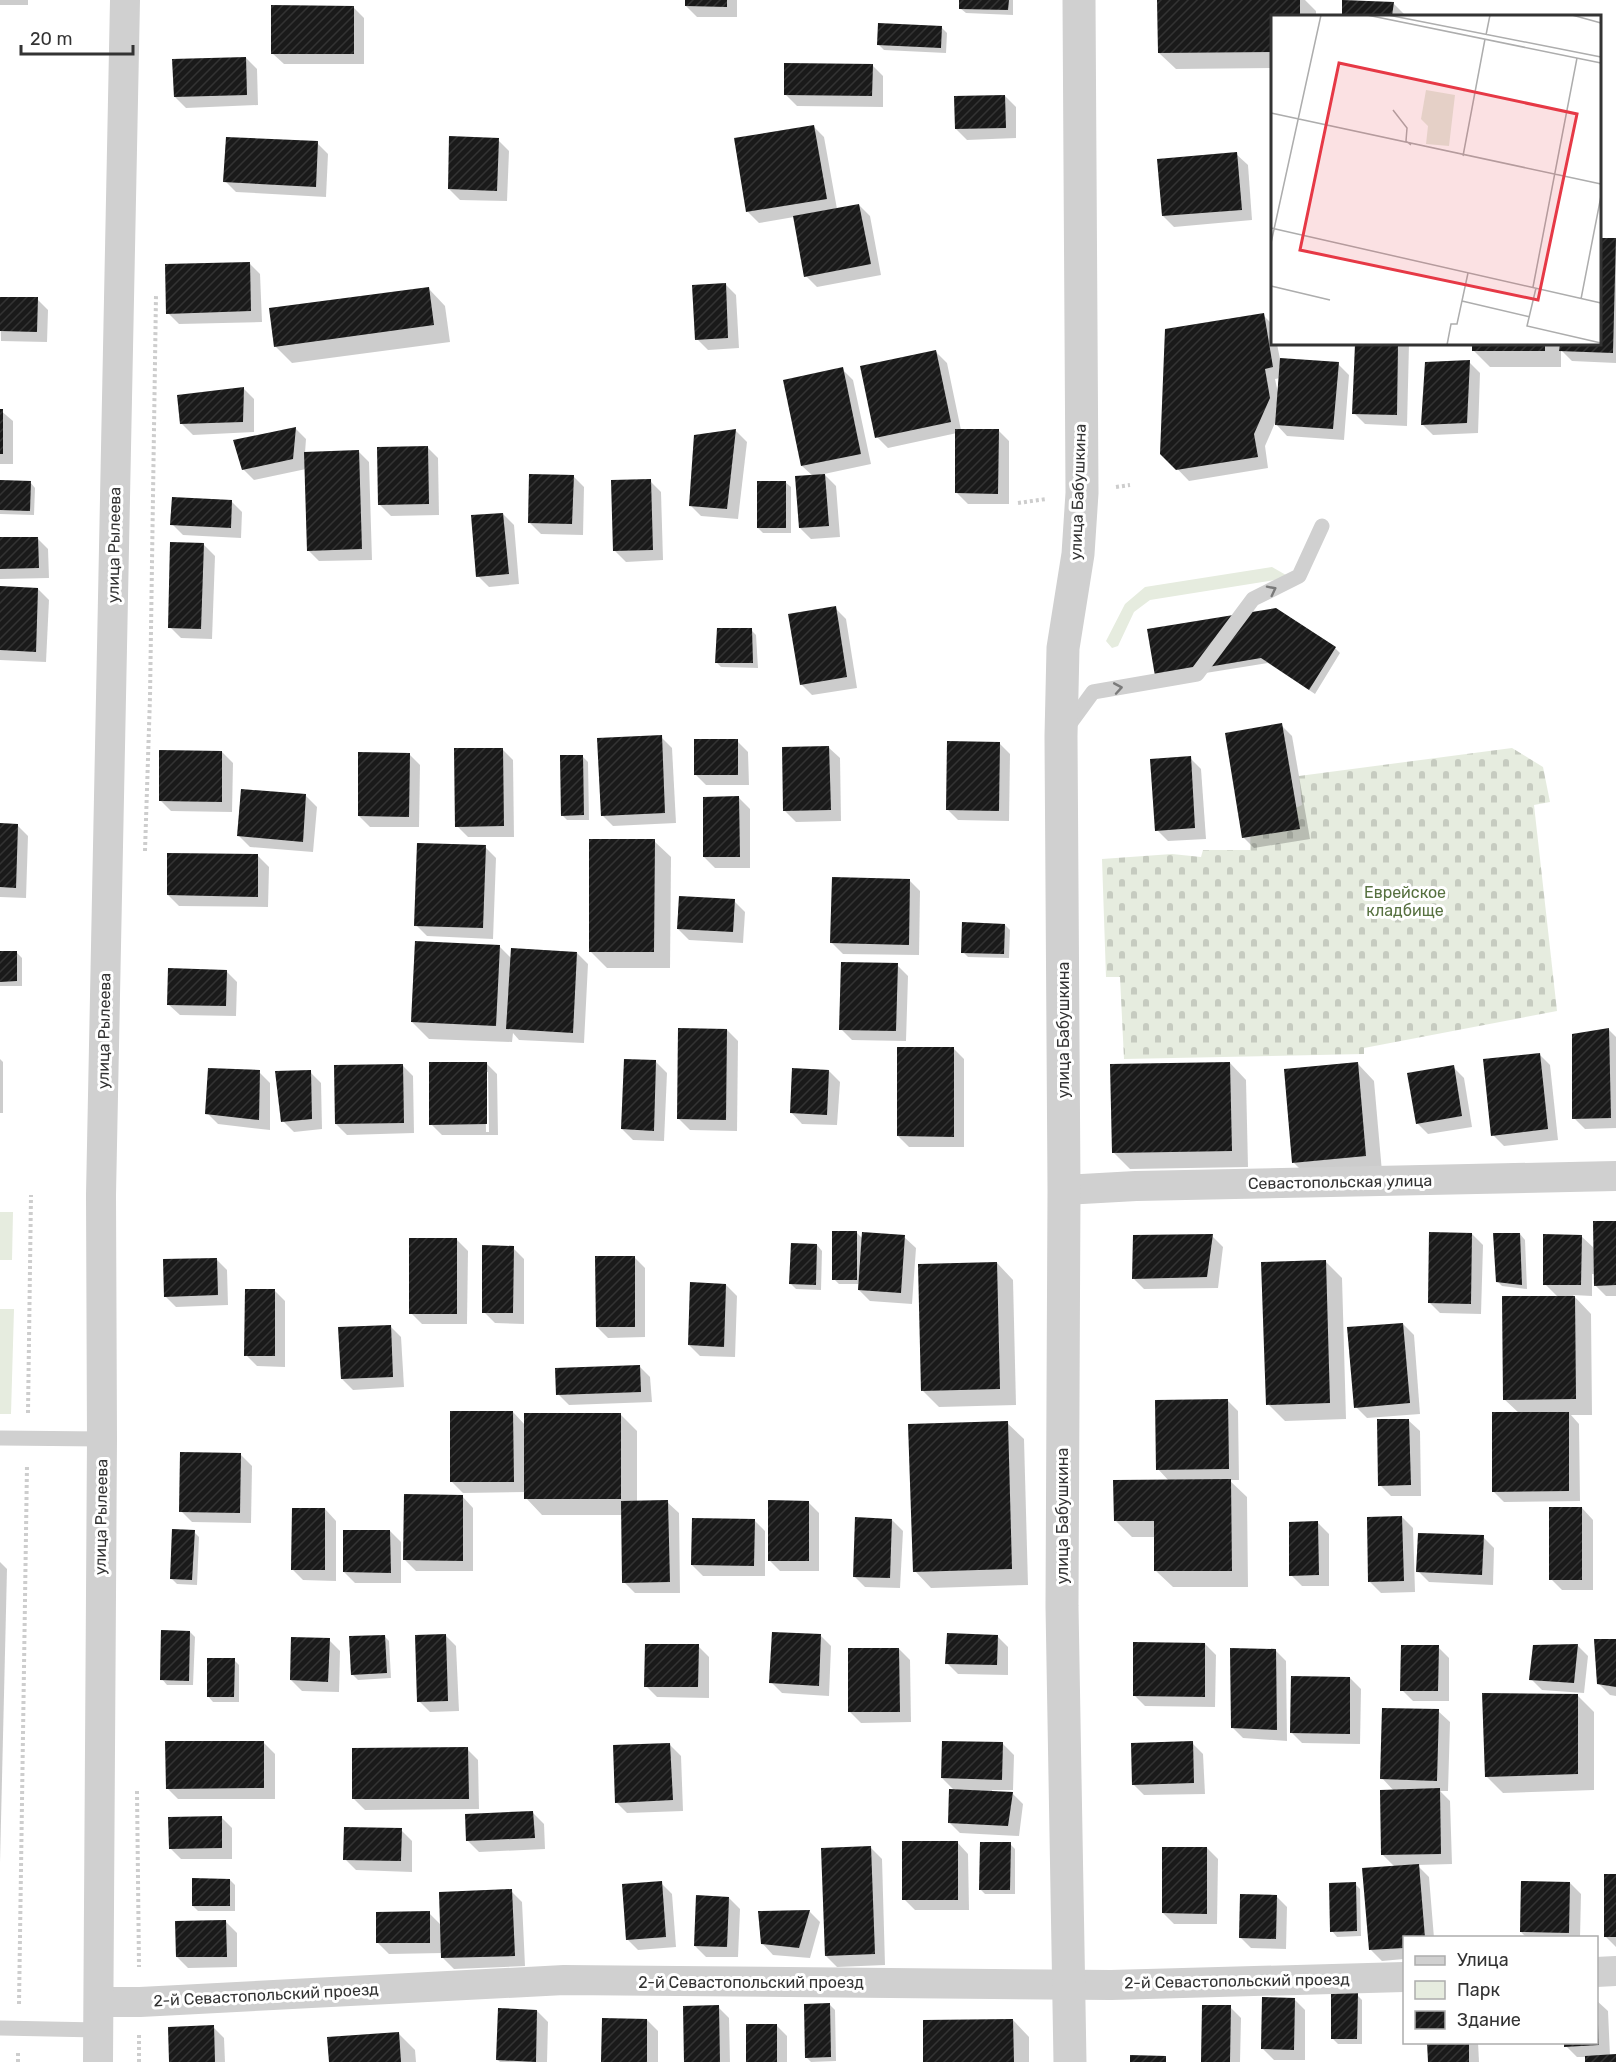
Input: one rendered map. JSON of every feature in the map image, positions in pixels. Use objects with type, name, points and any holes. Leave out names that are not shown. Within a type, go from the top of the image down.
[{"type":"street","name":"улица Рылеева","points":[[98,2062],[102,1439],[101,1195],[125,0]]},
{"type":"street","name":"улица Бабушкина","points":[[1070,2062],[1062,1606],[1064,1190],[1061,736],[1063,648],[1078,554],[1082,493],[1079,0]]},
{"type":"street","name":"Севастопольская улица","points":[[1064,1190],[1147,1186],[1616,1176]]},
{"type":"street","points":[[1598,1972],[1616,1971]]},
{"type":"street","name":"2-й Севастопольский проезд","points":[[99,2016],[140,2002],[564,1980],[1111,1984],[1403,1977]]},
{"type":"lane","points":[[1061,736],[1093,692],[1197,674],[1253,599],[1299,576],[1322,526]]},
{"type":"lane","points":[[0,1438],[102,1439]]},
{"type":"lane","points":[[0,2028],[19,2028],[99,2016]]},
{"type":"path","points":[[145,863],[157,284]]},
{"type":"path","points":[[18,2062],[31,1195]]},
{"type":"path","points":[[137,1789],[139,2062]]},
{"type":"green space","points":[[1272,567],[1286,575],[1275,580],[1150,600],[1134,612],[1118,646],[1112,648],[1106,641],[1125,604],[1145,587]]},
{"type":"green space","name":"Еврейское кладбище","points":[[1512,748],[1543,767],[1550,802],[1534,805],[1557,1011],[1364,1048],[1364,1054],[1124,1059],[1120,977],[1106,977],[1102,859],[1172,854],[1201,857],[1203,850],[1250,850],[1251,825],[1265,823],[1302,805],[1299,776]]},
{"type":"green space","points":[[0,1212],[13,1212],[12,1260],[0,1260]]},
{"type":"green space","points":[[0,1309],[14,1309],[11,1414],[0,1414]]},
{"type":"building","points":[[685,0],[727,0],[727,7],[685,6]]},
{"type":"building","points":[[959,0],[1009,0],[1008,10],[959,9]]},
{"type":"building","points":[[1157,0],[1300,0],[1300,15],[1271,15],[1271,52],[1158,53]]},
{"type":"building","points":[[1342,0],[1394,2],[1392,15],[1342,15]]},
{"type":"building","points":[[271,5],[354,6],[354,54],[271,54]]},
{"type":"building","points":[[878,23],[942,26],[941,48],[877,45]]},
{"type":"building","points":[[246,57],[247,95],[174,97],[172,59]]},
{"type":"building","points":[[784,63],[873,64],[872,96],[784,95]]},
{"type":"building","points":[[1005,95],[1006,128],[955,129],[954,96]]},
{"type":"building","points":[[814,125],[827,199],[746,212],[734,138]]},
{"type":"building","points":[[449,136],[499,138],[497,191],[448,189]]},
{"type":"building","points":[[226,137],[318,141],[316,187],[223,182]]},
{"type":"building","points":[[1237,152],[1242,210],[1162,216],[1157,159]]},
{"type":"building","points":[[859,204],[871,264],[804,277],[793,216]]},
{"type":"building","points":[[1601,238],[1616,238],[1613,353],[1559,351],[1560,345],[1601,345]]},
{"type":"building","points":[[250,262],[251,311],[166,314],[165,264]]},
{"type":"building","points":[[726,283],[728,338],[695,340],[692,285]]},
{"type":"building","points":[[429,287],[434,325],[274,347],[269,308]]},
{"type":"building","points":[[0,297],[38,297],[37,332],[0,331]]},
{"type":"building","points":[[1264,313],[1273,367],[1265,369],[1270,398],[1254,434],[1258,457],[1176,470],[1160,454],[1165,329]]},
{"type":"building","points":[[1355,345],[1398,345],[1397,415],[1352,414]]},
{"type":"building","points":[[1472,345],[1545,345],[1545,351],[1472,351]]},
{"type":"building","points":[[936,350],[951,422],[875,438],[860,366]]},
{"type":"building","points":[[1280,358],[1339,362],[1333,429],[1275,425]]},
{"type":"building","points":[[1470,360],[1467,423],[1421,425],[1425,362]]},
{"type":"building","points":[[843,367],[861,454],[801,466],[783,380]]},
{"type":"building","points":[[244,387],[243,422],[180,424],[177,395]]},
{"type":"building","points":[[0,409],[3,409],[3,454],[0,454]]},
{"type":"building","points":[[296,427],[293,459],[242,470],[233,440]]},
{"type":"building","points":[[736,429],[727,509],[689,506],[694,435]]},
{"type":"building","points":[[955,429],[999,429],[998,494],[955,493]]},
{"type":"building","points":[[428,446],[429,504],[378,505],[377,447]]},
{"type":"building","points":[[359,450],[362,549],[307,551],[304,452]]},
{"type":"building","points":[[529,474],[574,475],[572,524],[528,523]]},
{"type":"building","points":[[825,474],[829,526],[799,528],[795,476]]},
{"type":"building","points":[[651,479],[653,550],[613,551],[611,480]]},
{"type":"building","points":[[0,480],[31,481],[30,511],[0,510]]},
{"type":"building","points":[[757,481],[786,481],[786,528],[757,528]]},
{"type":"building","points":[[172,497],[232,500],[231,528],[170,525]]},
{"type":"building","points":[[503,513],[509,574],[476,577],[471,515]]},
{"type":"building","points":[[0,537],[38,537],[39,568],[0,569]]},
{"type":"building","points":[[170,542],[204,543],[201,629],[168,628]]},
{"type":"building","points":[[0,586],[38,588],[36,652],[0,650]]},
{"type":"building","points":[[836,606],[847,677],[800,685],[788,614]]},
{"type":"building","points":[[1276,608],[1336,647],[1309,690],[1261,658],[1155,676],[1147,629]]},
{"type":"building","points":[[717,628],[752,628],[753,663],[715,663]]},
{"type":"building","points":[[1282,723],[1300,829],[1242,838],[1225,733]]},
{"type":"building","points":[[662,735],[665,813],[601,816],[597,738]]},
{"type":"building","points":[[694,739],[738,739],[738,775],[694,775]]},
{"type":"building","points":[[947,741],[1000,742],[999,811],[946,810]]},
{"type":"building","points":[[829,746],[831,810],[783,811],[782,747]]},
{"type":"building","points":[[454,748],[503,748],[504,826],[455,827]]},
{"type":"building","points":[[159,750],[222,751],[222,802],[159,801]]},
{"type":"building","points":[[358,752],[410,753],[409,817],[358,816]]},
{"type":"building","points":[[560,755],[583,755],[584,815],[561,816]]},
{"type":"building","points":[[1191,756],[1195,828],[1155,831],[1150,759]]},
{"type":"building","points":[[241,789],[306,794],[303,842],[237,836]]},
{"type":"building","points":[[739,796],[740,857],[703,857],[703,797]]},
{"type":"building","points":[[0,823],[18,824],[16,888],[0,887]]},
{"type":"building","points":[[589,839],[655,839],[654,952],[589,952]]},
{"type":"building","points":[[417,843],[486,845],[483,928],[414,926]]},
{"type":"building","points":[[167,853],[258,854],[258,897],[167,895]]},
{"type":"building","points":[[832,877],[910,879],[909,945],[830,943]]},
{"type":"building","points":[[679,896],[735,899],[733,932],[677,929]]},
{"type":"building","points":[[962,922],[1005,924],[1004,954],[961,953]]},
{"type":"building","points":[[415,941],[500,945],[496,1026],[411,1022]]},
{"type":"building","points":[[511,948],[577,952],[573,1033],[506,1029]]},
{"type":"building","points":[[0,951],[17,951],[17,981],[0,982]]},
{"type":"building","points":[[841,962],[898,963],[896,1031],[839,1030]]},
{"type":"building","points":[[168,968],[227,970],[226,1006],[167,1005]]},
{"type":"building","points":[[678,1028],[727,1029],[726,1120],[677,1119]]},
{"type":"building","points":[[1609,1028],[1611,1118],[1572,1119],[1572,1034]]},
{"type":"building","points":[[897,1047],[954,1047],[954,1137],[897,1136]]},
{"type":"building","points":[[1540,1053],[1548,1129],[1491,1136],[1483,1059]]},
{"type":"building","points":[[624,1059],[656,1060],[654,1131],[621,1129]]},
{"type":"building","points":[[429,1062],[487,1062],[487,1124],[429,1125]]},
{"type":"building","points":[[1230,1062],[1232,1151],[1112,1153],[1110,1064]]},
{"type":"building","points":[[1358,1062],[1366,1156],[1292,1163],[1284,1069]]},
{"type":"building","points":[[403,1064],[404,1123],[335,1124],[334,1065]]},
{"type":"building","points":[[1454,1065],[1462,1116],[1416,1124],[1407,1073]]},
{"type":"building","points":[[208,1068],[260,1070],[259,1120],[205,1114]]},
{"type":"building","points":[[792,1068],[829,1070],[827,1115],[790,1113]]},
{"type":"building","points":[[311,1070],[312,1119],[281,1122],[275,1071]]},
{"type":"building","points":[[1593,1221],[1616,1221],[1616,1285],[1594,1286]]},
{"type":"building","points":[[832,1231],[857,1231],[857,1280],[832,1280]]},
{"type":"building","points":[[862,1232],[905,1235],[901,1293],[858,1290]]},
{"type":"building","points":[[1429,1232],[1472,1233],[1471,1304],[1428,1303]]},
{"type":"building","points":[[1493,1233],[1520,1233],[1522,1285],[1496,1282]]},
{"type":"building","points":[[1213,1234],[1207,1277],[1132,1279],[1133,1235]]},
{"type":"building","points":[[1543,1234],[1582,1235],[1581,1285],[1543,1285]]},
{"type":"building","points":[[409,1238],[457,1238],[457,1314],[409,1314]]},
{"type":"building","points":[[791,1243],[817,1244],[816,1285],[789,1284]]},
{"type":"building","points":[[482,1245],[514,1246],[513,1313],[482,1313]]},
{"type":"building","points":[[595,1256],[635,1256],[635,1327],[596,1327]]},
{"type":"building","points":[[217,1258],[218,1295],[164,1297],[163,1259]]},
{"type":"building","points":[[1326,1260],[1330,1403],[1266,1405],[1261,1262]]},
{"type":"building","points":[[997,1262],[1000,1389],[921,1391],[918,1264]]},
{"type":"building","points":[[690,1282],[726,1284],[724,1347],[688,1345]]},
{"type":"building","points":[[245,1289],[275,1289],[275,1356],[244,1356]]},
{"type":"building","points":[[1502,1296],[1575,1296],[1576,1399],[1503,1400]]},
{"type":"building","points":[[1403,1323],[1410,1403],[1354,1408],[1347,1327]]},
{"type":"building","points":[[391,1325],[393,1377],[341,1379],[338,1327]]},
{"type":"building","points":[[640,1365],[641,1392],[556,1395],[555,1368]]},
{"type":"building","points":[[1228,1399],[1229,1469],[1156,1470],[1155,1400]]},
{"type":"building","points":[[450,1411],[513,1411],[514,1482],[450,1482]]},
{"type":"building","points":[[1492,1412],[1569,1412],[1569,1491],[1492,1492]]},
{"type":"building","points":[[524,1413],[621,1413],[621,1499],[524,1499]]},
{"type":"building","points":[[1377,1419],[1409,1419],[1411,1485],[1378,1486]]},
{"type":"building","points":[[1008,1421],[1012,1569],[913,1572],[908,1424]]},
{"type":"building","points":[[180,1452],[241,1453],[240,1513],[179,1512]]},
{"type":"building","points":[[1231,1479],[1232,1571],[1154,1571],[1154,1521],[1114,1521],[1113,1480]]},
{"type":"building","points":[[404,1494],[463,1495],[463,1561],[403,1560]]},
{"type":"building","points":[[668,1500],[670,1582],[622,1583],[621,1501]]},
{"type":"building","points":[[768,1500],[809,1501],[809,1561],[768,1561]]},
{"type":"building","points":[[1549,1507],[1582,1507],[1582,1580],[1549,1580]]},
{"type":"building","points":[[292,1508],[325,1508],[325,1570],[291,1570]]},
{"type":"building","points":[[1402,1516],[1404,1581],[1368,1582],[1367,1517]]},
{"type":"building","points":[[855,1517],[892,1519],[890,1578],[853,1577]]},
{"type":"building","points":[[692,1518],[755,1519],[754,1566],[691,1565]]},
{"type":"building","points":[[1318,1521],[1319,1575],[1289,1576],[1289,1522]]},
{"type":"building","points":[[172,1529],[195,1530],[192,1580],[170,1579]]},
{"type":"building","points":[[343,1530],[390,1530],[391,1573],[343,1572]]},
{"type":"building","points":[[1418,1533],[1484,1535],[1482,1575],[1416,1572]]},
{"type":"building","points":[[161,1630],[190,1631],[189,1681],[160,1680]]},
{"type":"building","points":[[772,1632],[821,1634],[819,1686],[769,1683]]},
{"type":"building","points":[[947,1633],[998,1635],[997,1665],[945,1664]]},
{"type":"building","points":[[446,1634],[448,1701],[417,1702],[415,1635]]},
{"type":"building","points":[[385,1635],[387,1673],[351,1675],[349,1636]]},
{"type":"building","points":[[291,1637],[330,1638],[328,1682],[290,1680]]},
{"type":"building","points":[[1594,1639],[1616,1639],[1616,1687],[1597,1684]]},
{"type":"building","points":[[1133,1642],[1205,1643],[1205,1697],[1133,1696]]},
{"type":"building","points":[[645,1644],[699,1644],[698,1687],[644,1687]]},
{"type":"building","points":[[1578,1644],[1574,1683],[1529,1680],[1533,1645]]},
{"type":"building","points":[[1401,1645],[1439,1645],[1438,1691],[1400,1691]]},
{"type":"building","points":[[848,1648],[899,1648],[900,1712],[848,1712]]},
{"type":"building","points":[[1230,1648],[1276,1649],[1277,1730],[1231,1728]]},
{"type":"building","points":[[207,1658],[235,1658],[234,1697],[207,1697]]},
{"type":"building","points":[[1291,1676],[1350,1677],[1350,1734],[1290,1733]]},
{"type":"building","points":[[1482,1693],[1578,1694],[1578,1774],[1485,1777]]},
{"type":"building","points":[[1382,1708],[1439,1709],[1437,1781],[1380,1779]]},
{"type":"building","points":[[165,1741],[264,1741],[264,1788],[166,1789]]},
{"type":"building","points":[[942,1741],[1003,1742],[1002,1780],[941,1778]]},
{"type":"building","points":[[1193,1741],[1194,1783],[1132,1785],[1131,1743]]},
{"type":"building","points":[[670,1743],[673,1800],[615,1803],[613,1745]]},
{"type":"building","points":[[468,1747],[469,1799],[352,1799],[352,1748]]},
{"type":"building","points":[[1440,1788],[1441,1854],[1381,1855],[1380,1790]]},
{"type":"building","points":[[949,1789],[1013,1792],[1008,1826],[948,1823]]},
{"type":"building","points":[[533,1811],[535,1838],[466,1841],[465,1814]]},
{"type":"building","points":[[222,1816],[222,1848],[169,1849],[168,1817]]},
{"type":"building","points":[[344,1827],[402,1828],[401,1861],[343,1860]]},
{"type":"building","points":[[902,1841],[958,1841],[958,1900],[902,1900]]},
{"type":"building","points":[[980,1842],[1011,1842],[1010,1890],[979,1890]]},
{"type":"building","points":[[871,1846],[875,1954],[825,1956],[821,1848]]},
{"type":"building","points":[[1162,1847],[1207,1847],[1207,1914],[1162,1913]]},
{"type":"building","points":[[1419,1864],[1425,1936],[1403,1936],[1403,1948],[1369,1950],[1362,1868]]},
{"type":"building","points":[[1604,1874],[1616,1874],[1616,1937],[1604,1937]]},
{"type":"building","points":[[192,1878],[230,1879],[230,1906],[192,1906]]},
{"type":"building","points":[[662,1881],[666,1937],[626,1940],[622,1884]]},
{"type":"building","points":[[1521,1881],[1570,1882],[1569,1933],[1520,1932]]},
{"type":"building","points":[[1356,1882],[1357,1931],[1330,1932],[1329,1883]]},
{"type":"building","points":[[512,1889],[515,1956],[441,1958],[439,1892]]},
{"type":"building","points":[[1240,1894],[1277,1895],[1276,1939],[1239,1938]]},
{"type":"building","points":[[696,1895],[729,1897],[727,1947],[694,1946]]},
{"type":"building","points":[[810,1910],[799,1948],[761,1944],[758,1911]]},
{"type":"building","points":[[430,1911],[430,1943],[376,1943],[376,1912]]},
{"type":"building","points":[[226,1920],[227,1957],[176,1957],[175,1921]]},
{"type":"building","points":[[1331,1993],[1358,1993],[1357,2039],[1331,2039]]},
{"type":"building","points":[[1262,1997],[1295,1998],[1294,2050],[1261,2049]]},
{"type":"building","points":[[830,2003],[831,2057],[805,2058],[804,2004]]},
{"type":"building","points":[[719,2005],[720,2062],[684,2062],[683,2006]]},
{"type":"building","points":[[1202,2005],[1231,2005],[1230,2062],[1201,2062]]},
{"type":"building","points":[[498,2008],[537,2010],[536,2062],[496,2060]]},
{"type":"building","points":[[602,2018],[647,2019],[647,2062],[601,2062]]},
{"type":"building","points":[[1013,2019],[1014,2062],[923,2062],[923,2020]]},
{"type":"building","points":[[746,2024],[777,2024],[777,2062],[746,2062]]},
{"type":"building","points":[[1598,2024],[1599,2045],[1564,2047],[1564,2044],[1598,2044]]},
{"type":"building","points":[[214,2025],[215,2062],[169,2062],[168,2027]]},
{"type":"building","points":[[399,2032],[401,2062],[329,2062],[327,2037]]},
{"type":"building","points":[[1427,2044],[1469,2044],[1469,2062],[1428,2062]]},
{"type":"building","points":[[1616,2054],[1616,2062],[1585,2062],[1585,2056]]},
{"type":"building","points":[[1130,2055],[1166,2056],[1166,2062],[1130,2062]]}]
